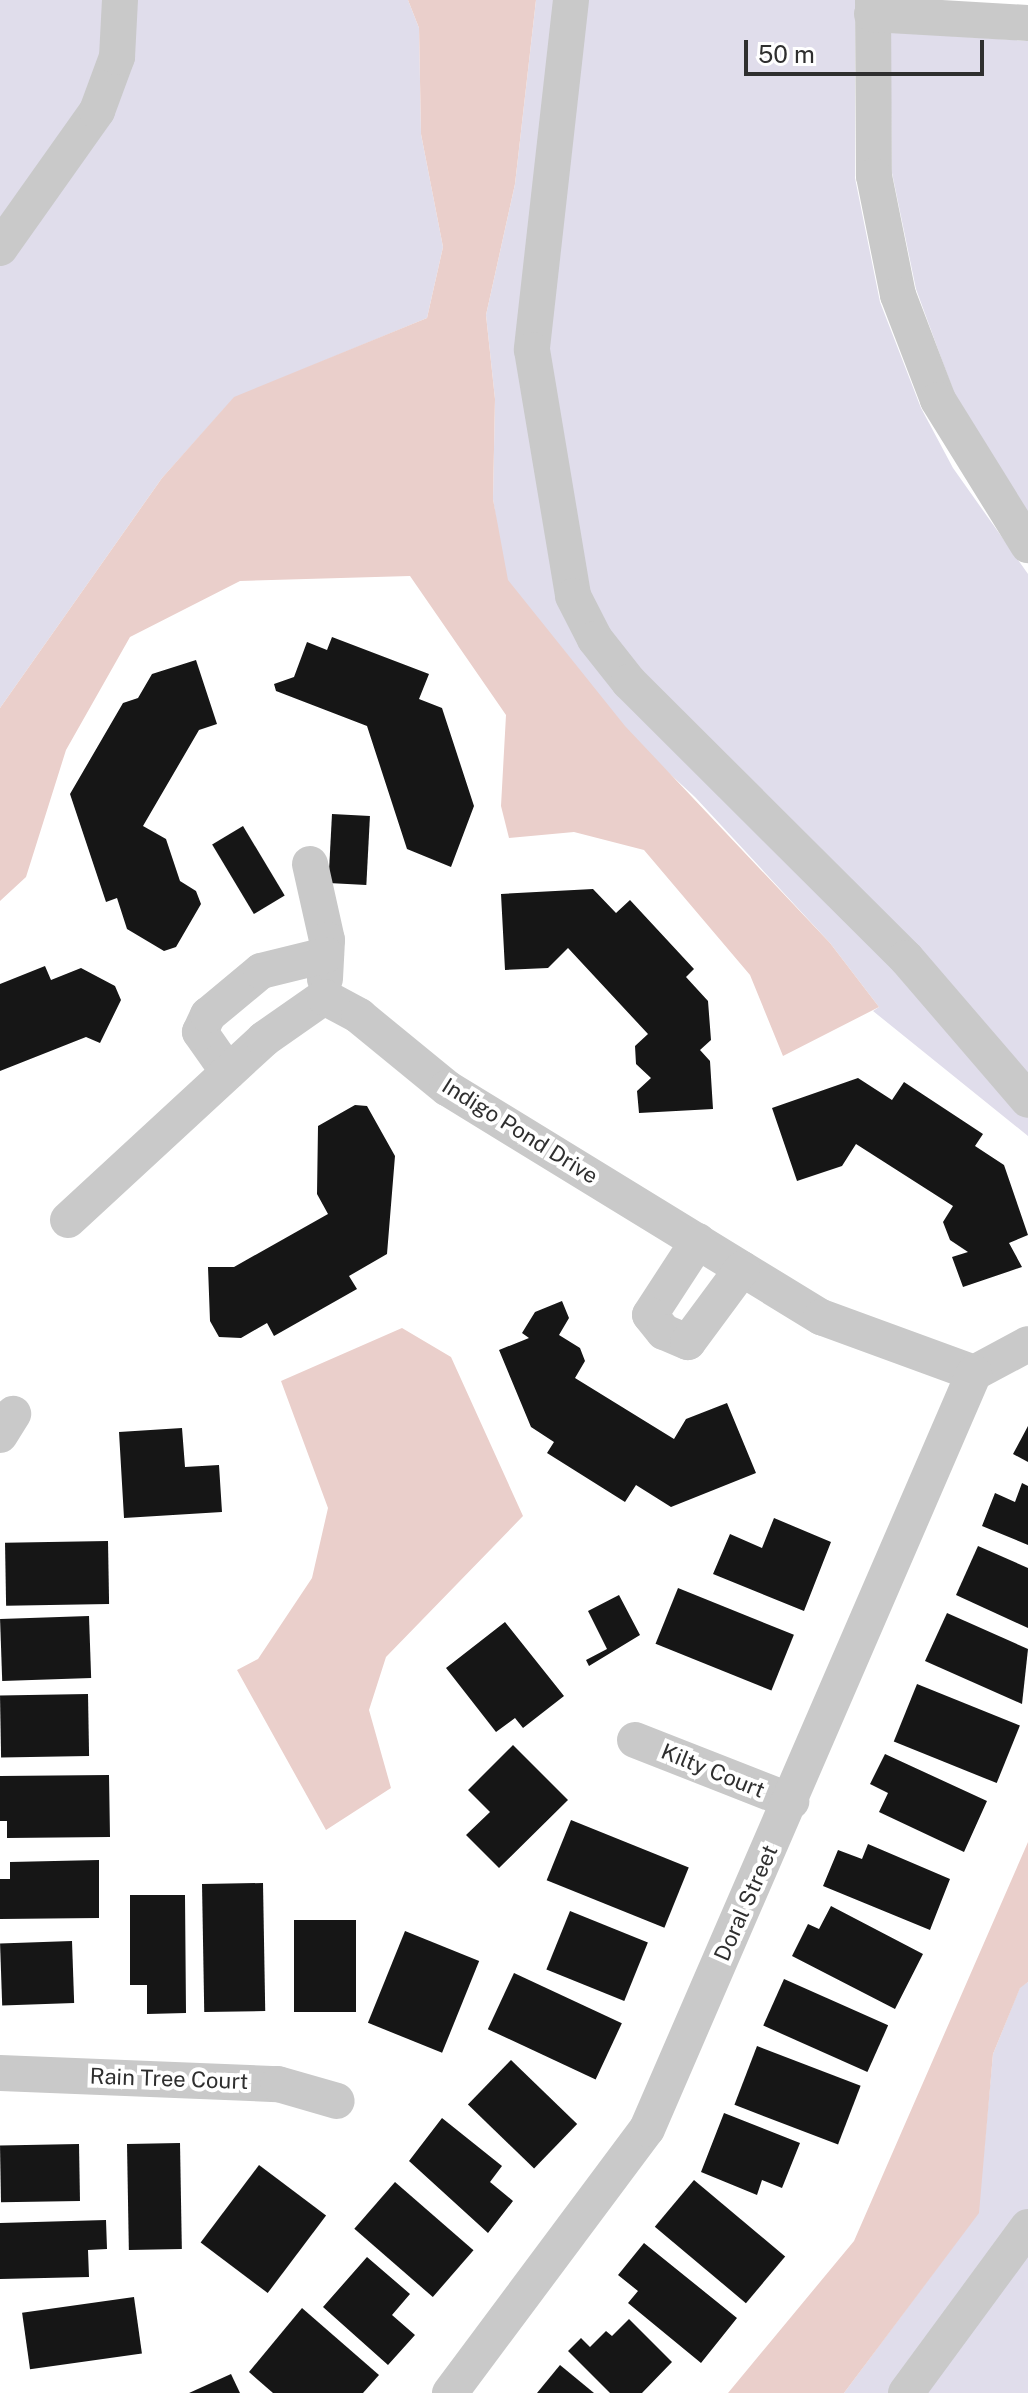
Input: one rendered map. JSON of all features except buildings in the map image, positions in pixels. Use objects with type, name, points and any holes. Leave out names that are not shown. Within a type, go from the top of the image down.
[{"type":"street","points":[[0,248],[104,97],[117,57],[120,0]]},
{"type":"street","points":[[571,0],[532,350],[573,596],[626,679],[906,958],[1028,1100]]},
{"type":"street","points":[[1028,23],[872,7],[874,176],[898,295],[938,400],[1028,545]]},
{"type":"street","points":[[68,1220],[228,1072],[324,997],[326,955],[310,864]]},
{"type":"street","points":[[228,1072],[200,1032],[208,1015],[261,971],[326,955]]},
{"type":"street","name":"Indigo Pond Drive","points":[[324,997],[359,1016],[447,1088],[821,1317],[974,1373]]},
{"type":"street","points":[[698,1241],[650,1315],[664,1332],[688,1342],[742,1269]]},
{"type":"street","points":[[974,1373],[1028,1344]]},
{"type":"street","name":"Doral Street","points":[[450,2393],[647,2129],[974,1373]]},
{"type":"street","name":"Kilty Court","points":[[635,1740],[791,1801]]},
{"type":"street","name":"Rain Tree Court","points":[[0,2073],[278,2084],[337,2101]]},
{"type":"street","points":[[906,2393],[1028,2227]]},
{"type":"shaded area","points":[[0,0],[408,0],[419,28],[421,134],[443,247],[427,318],[234,398],[162,478],[0,708]]},
{"type":"shaded area","points":[[408,0],[536,0],[515,184],[486,315],[495,399],[493,499],[508,580],[625,726],[830,943],[879,1007],[783,1056],[750,975],[644,850],[574,832],[509,838],[501,806],[506,715],[410,576],[240,581],[130,637],[66,750],[26,877],[0,901],[0,708],[162,478],[234,397],[427,318],[443,247],[421,134],[419,28]]},
{"type":"shaded area","points":[[536,0],[855,0],[855,178],[880,302],[921,408],[953,468],[1028,574],[1028,1136],[873,1011],[879,1007],[830,943],[695,797],[513,630],[493,499],[495,399],[486,315],[515,184]]},
{"type":"shaded area","points":[[890,32],[1028,41],[1028,515],[954,393],[916,289],[892,173]]},
{"type":"shaded area","points":[[402,1328],[451,1357],[523,1516],[386,1657],[369,1710],[391,1788],[326,1830],[237,1670],[258,1659],[312,1578],[328,1508],[281,1381]]},
{"type":"shaded area","points":[[1028,1842],[1028,1982],[1020,1988],[993,2054],[979,2213],[844,2393],[728,2393],[854,2241]]},
{"type":"shaded area","points":[[1028,1982],[1028,2393],[844,2393],[978,2213],[993,2054],[1020,1987]]}]
